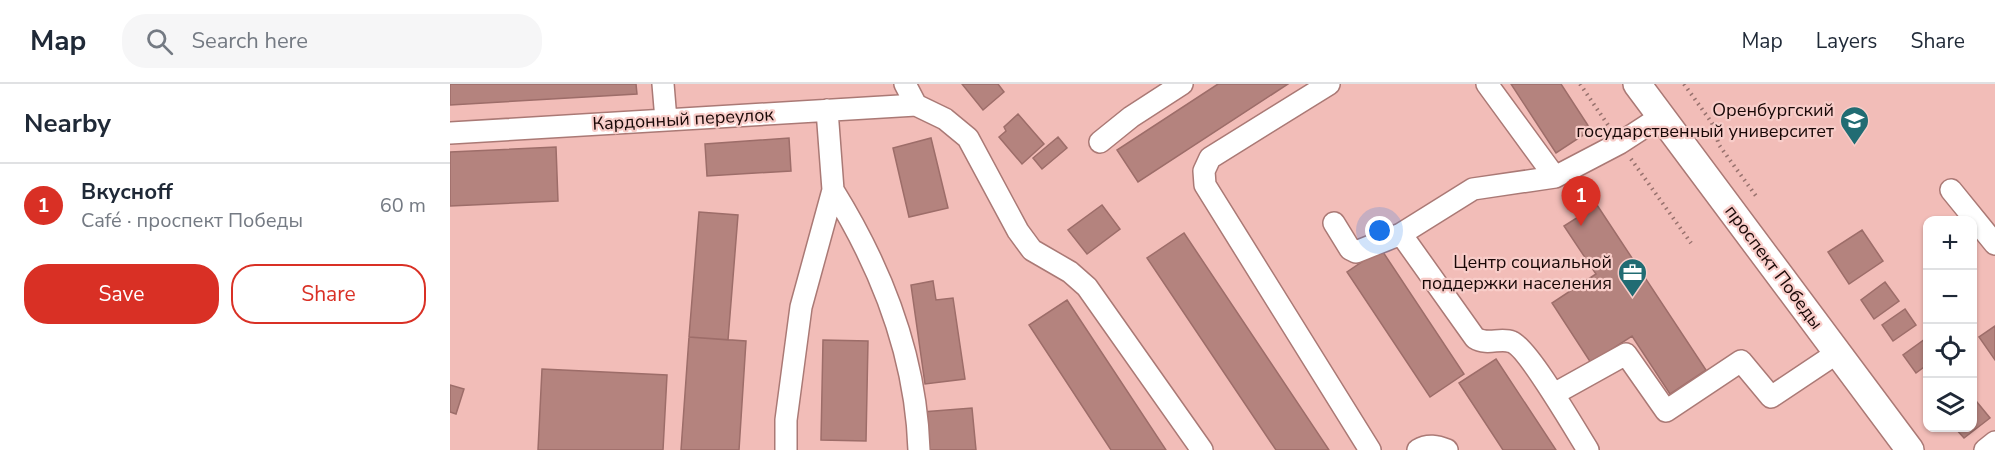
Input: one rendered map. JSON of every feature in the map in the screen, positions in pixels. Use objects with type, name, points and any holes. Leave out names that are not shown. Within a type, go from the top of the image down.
[{"type":"main road","name":"проспект Победы","points":[[1637,84],[1779,271],[1910,450]]},
{"type":"street","points":[[663,84],[666,120]]},
{"type":"street","points":[[905,84],[916,105]]},
{"type":"street","points":[[1100,142],[1131,117],[1182,84]]},
{"type":"street","points":[[1329,84],[1210,158],[1204,171],[1205,185],[1370,450]]},
{"type":"street","points":[[1487,84],[1555,177]]},
{"type":"street","name":"Кардонный переулок","points":[[450,133],[916,105],[945,119],[968,138],[1018,231],[1032,250],[1070,272],[1088,287],[1202,450]]},
{"type":"street","points":[[786,450],[786,420],[801,307],[833,190],[827,110]]},
{"type":"street","points":[[1334,223],[1350,249],[1356,252],[1401,234],[1473,189],[1555,177],[1620,143],[1660,117]]},
{"type":"street","points":[[833,190],[861,235],[896,320],[906,352],[919,450]]},
{"type":"street","points":[[1952,190],[1995,244]]},
{"type":"street","points":[[1401,234],[1475,338],[1486,343],[1514,342],[1554,394],[1588,450]]},
{"type":"street","points":[[1554,394],[1626,354],[1666,411],[1741,362],[1771,397],[1837,352]]},
{"type":"street","points":[[1985,450],[1995,442]]},
{"type":"street","points":[[1421,448],[1437,446],[1447,450]]},
{"type":"path","points":[[1684,84],[1712,123],[1719,145],[1756,196]]},
{"type":"path","points":[[1653,190],[1691,243]]},
{"type":"building","points":[[450,84],[636,84],[637,94],[450,105]]},
{"type":"building","points":[[962,84],[998,84],[1004,92],[983,110]]},
{"type":"building","points":[[1218,84],[1288,84],[1138,182],[1117,150]]},
{"type":"building","points":[[1511,84],[1561,84],[1591,130],[1556,153]]},
{"type":"building","points":[[1018,114],[1044,144],[1022,164],[999,137],[1006,131],[1004,127]]},
{"type":"building","points":[[1058,137],[1067,148],[1042,169],[1033,158]]},
{"type":"building","points":[[789,138],[791,171],[707,176],[705,144]]},
{"type":"building","points":[[931,138],[948,208],[909,217],[893,148]]},
{"type":"building","points":[[556,147],[558,201],[450,206],[450,152]]},
{"type":"building","points":[[1102,205],[1120,229],[1087,254],[1068,230]]},
{"type":"building","points":[[1597,205],[1706,370],[1670,394],[1632,336],[1591,363],[1552,303],[1596,274],[1564,226]]},
{"type":"building","points":[[699,212],[738,215],[728,340],[689,337]]},
{"type":"building","points":[[1862,230],[1883,261],[1849,284],[1828,252]]},
{"type":"building","points":[[1184,233],[1329,450],[1276,450],[1147,258]]},
{"type":"building","points":[[1381,249],[1464,374],[1430,397],[1347,272]]},
{"type":"building","points":[[933,281],[936,300],[953,298],[965,379],[925,384],[911,285]]},
{"type":"building","points":[[1885,282],[1899,301],[1874,319],[1861,300]]},
{"type":"building","points":[[1067,300],[1166,450],[1111,450],[1029,325]]},
{"type":"building","points":[[1905,309],[1916,325],[1893,341],[1882,325]]},
{"type":"building","points":[[1995,326],[1995,360],[1979,337]]},
{"type":"building","points":[[689,337],[746,341],[739,450],[681,450]]},
{"type":"building","points":[[823,340],[868,341],[866,441],[821,440]]},
{"type":"building","points":[[1923,340],[1923,368],[1916,373],[1903,355]]},
{"type":"building","points":[[1496,359],[1556,450],[1503,450],[1459,383]]},
{"type":"building","points":[[542,369],[667,375],[663,450],[538,450]]},
{"type":"building","points":[[450,385],[464,389],[456,414],[450,412]]},
{"type":"building","points":[[1977,402],[1990,418],[1977,428]]},
{"type":"building","points":[[972,408],[976,450],[925,450],[922,412]]},
{"type":"building","points":[[1959,432],[1972,432],[1964,438]]},
{"type":"place","name":"Оренбургский государственный университет","points":[[1855,146]]},
{"type":"place","name":"Вкусноff","points":[[1581,226]]},
{"type":"place","name":"Центр социальной поддержки населения","points":[[1633,298]]}]
